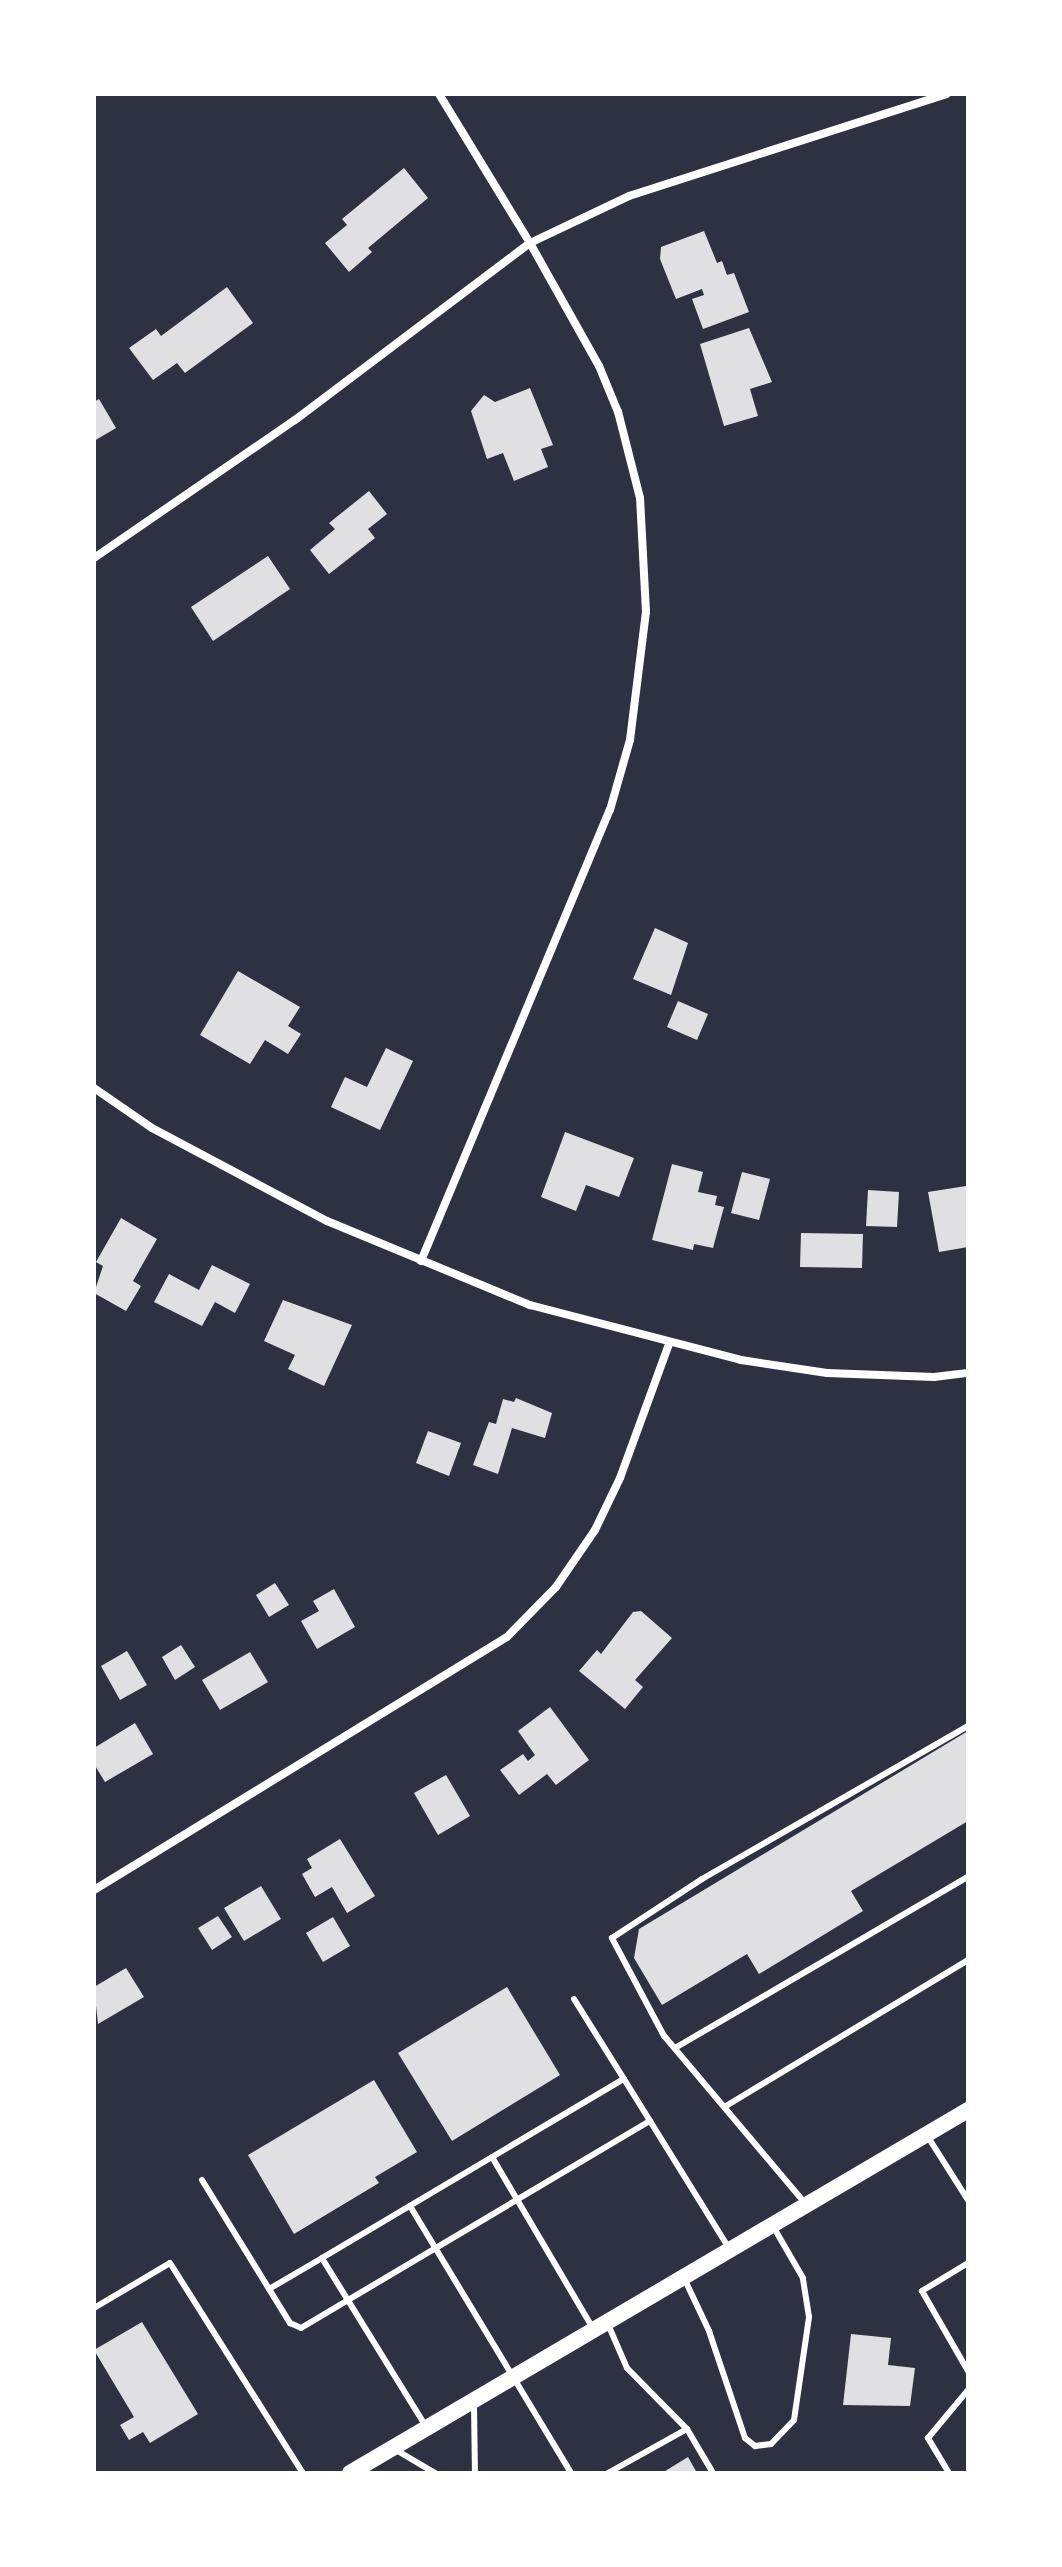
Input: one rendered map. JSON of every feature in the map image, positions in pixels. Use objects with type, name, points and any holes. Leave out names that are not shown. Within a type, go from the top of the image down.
[{"type":"main road","points":[[350,2473],[968,2110]]},
{"type":"street","points":[[421,1261],[610,810],[642,670],[645,548],[629,449],[599,366],[530,243],[439,94]]},
{"type":"street","points":[[94,558],[295,420],[530,243],[629,196],[947,94]]},
{"type":"street","points":[[95,1092],[212,1162],[327,1221],[530,1305],[669,1344],[827,1373],[968,1373]]},
{"type":"street","points":[[94,1890],[507,1637],[556,1587],[595,1530],[620,1478],[669,1344]]},
{"type":"lane","points":[[806,2205],[675,2048],[612,1938],[702,1879],[968,1726]]},
{"type":"lane","points":[[675,2048],[968,1877]]},
{"type":"lane","points":[[726,2106],[968,1960]]},
{"type":"lane","points":[[574,1999],[730,2250]]},
{"type":"lane","points":[[269,2289],[624,2079]]},
{"type":"lane","points":[[202,2180],[290,2323],[301,2328],[650,2121]]},
{"type":"lane","points":[[927,2134],[968,2200]]},
{"type":"lane","points":[[492,2157],[627,2368],[687,2429],[713,2473]]},
{"type":"lane","points":[[410,2206],[571,2473]]},
{"type":"lane","points":[[683,2277],[709,2331],[745,2438],[755,2446],[771,2444],[794,2420],[809,2317],[803,2278],[772,2225]]},
{"type":"lane","points":[[322,2258],[427,2428]]},
{"type":"lane","points":[[94,2308],[170,2263],[303,2473]]},
{"type":"lane","points":[[968,2263],[922,2291],[968,2371]]},
{"type":"lane","points":[[949,2473],[928,2438],[968,2390]]},
{"type":"lane","points":[[475,2400],[475,2473]]},
{"type":"lane","points":[[608,2473],[687,2429]]},
{"type":"lane","points":[[393,2448],[435,2473]]},
{"type":"building","points":[[404,168],[428,198],[368,248],[372,252],[349,272],[325,243],[347,225],[342,219]]},
{"type":"building","points":[[704,231],[717,263],[722,261],[727,275],[734,273],[749,312],[703,329],[692,299],[704,295],[702,289],[676,299],[660,259],[661,247]]},
{"type":"building","points":[[227,287],[253,323],[185,373],[177,363],[153,380],[129,348],[156,329],[161,336]]},
{"type":"building","points":[[749,328],[772,382],[750,389],[758,416],[724,426],[700,344]]},
{"type":"building","points":[[530,388],[553,445],[541,449],[548,467],[514,481],[503,453],[487,459],[471,411],[484,395],[495,402]]},
{"type":"building","points":[[99,399],[116,428],[94,441],[94,402]]},
{"type":"building","points":[[369,491],[387,514],[368,529],[375,538],[329,574],[310,550],[335,529],[329,523]]},
{"type":"building","points":[[268,556],[290,589],[213,641],[191,607]]},
{"type":"building","points":[[655,928],[688,943],[671,995],[633,979]]},
{"type":"building","points":[[238,971],[300,1007],[288,1026],[301,1034],[288,1054],[265,1040],[250,1064],[200,1035]]},
{"type":"building","points":[[678,1001],[708,1014],[697,1040],[667,1027]]},
{"type":"building","points":[[386,1048],[413,1061],[380,1130],[331,1107],[345,1077],[367,1087]]},
{"type":"building","points":[[565,1132],[634,1158],[619,1197],[586,1185],[576,1211],[541,1197]]},
{"type":"building","points":[[672,1164],[703,1172],[698,1192],[717,1196],[715,1205],[724,1207],[713,1248],[694,1244],[693,1250],[652,1240]]},
{"type":"building","points":[[742,1172],[770,1179],[759,1220],[731,1213]]},
{"type":"building","points":[[966,1186],[968,1247],[939,1252],[928,1192]]},
{"type":"building","points":[[868,1190],[899,1192],[897,1227],[866,1226]]},
{"type":"building","points":[[121,1218],[157,1239],[133,1281],[141,1286],[126,1311],[94,1293],[103,1266],[96,1262]]},
{"type":"building","points":[[801,1233],[863,1234],[862,1268],[800,1267]]},
{"type":"building","points":[[212,1265],[250,1284],[235,1313],[215,1302],[202,1326],[154,1302],[169,1274],[199,1290]]},
{"type":"building","points":[[283,1300],[352,1325],[324,1386],[288,1369],[295,1355],[264,1341]]},
{"type":"building","points":[[516,1398],[552,1413],[545,1438],[512,1428],[498,1474],[473,1465],[489,1422],[496,1424],[503,1399],[514,1402]]},
{"type":"building","points":[[428,1431],[461,1443],[449,1476],[416,1463]]},
{"type":"building","points":[[275,1583],[289,1605],[269,1617],[256,1595]]},
{"type":"building","points":[[334,1589],[355,1627],[317,1649],[301,1621],[319,1611],[313,1601]]},
{"type":"building","points":[[641,1611],[672,1638],[635,1680],[643,1687],[625,1709],[579,1671],[597,1650],[601,1654],[633,1612]]},
{"type":"building","points":[[181,1645],[195,1667],[175,1680],[162,1657]]},
{"type":"building","points":[[127,1651],[147,1685],[120,1700],[101,1666]]},
{"type":"building","points":[[250,1652],[268,1682],[220,1710],[202,1680]]},
{"type":"building","points":[[550,1707],[589,1760],[556,1785],[547,1774],[519,1795],[500,1770],[523,1754],[528,1761],[535,1755],[518,1731]]},
{"type":"building","points":[[135,1723],[153,1754],[105,1782],[94,1764],[94,1748]]},
{"type":"building","points":[[968,1731],[968,1821],[851,1891],[863,1911],[759,1974],[747,1954],[662,2005],[634,1958],[639,1929]]},
{"type":"building","points":[[446,1775],[470,1816],[438,1835],[414,1793]]},
{"type":"building","points":[[340,1839],[375,1896],[347,1913],[332,1887],[315,1897],[302,1874],[312,1868],[307,1859]]},
{"type":"building","points":[[261,1886],[281,1919],[244,1941],[224,1908]]},
{"type":"building","points":[[218,1916],[232,1937],[212,1950],[198,1928]]},
{"type":"building","points":[[333,1917],[350,1946],[323,1962],[306,1933]]},
{"type":"building","points":[[126,1968],[144,1997],[98,2024],[94,1987]]},
{"type":"building","points":[[507,1987],[560,2075],[452,2141],[398,2053]]},
{"type":"building","points":[[374,2080],[417,2152],[375,2177],[379,2183],[294,2234],[248,2155]]},
{"type":"building","points":[[142,2322],[198,2414],[150,2443],[143,2432],[129,2440],[120,2425],[134,2417],[94,2350]]},
{"type":"building","points":[[851,2334],[891,2338],[888,2365],[915,2368],[910,2406],[843,2405]]},
{"type":"building","points":[[688,2457],[697,2473],[662,2473]]}]
